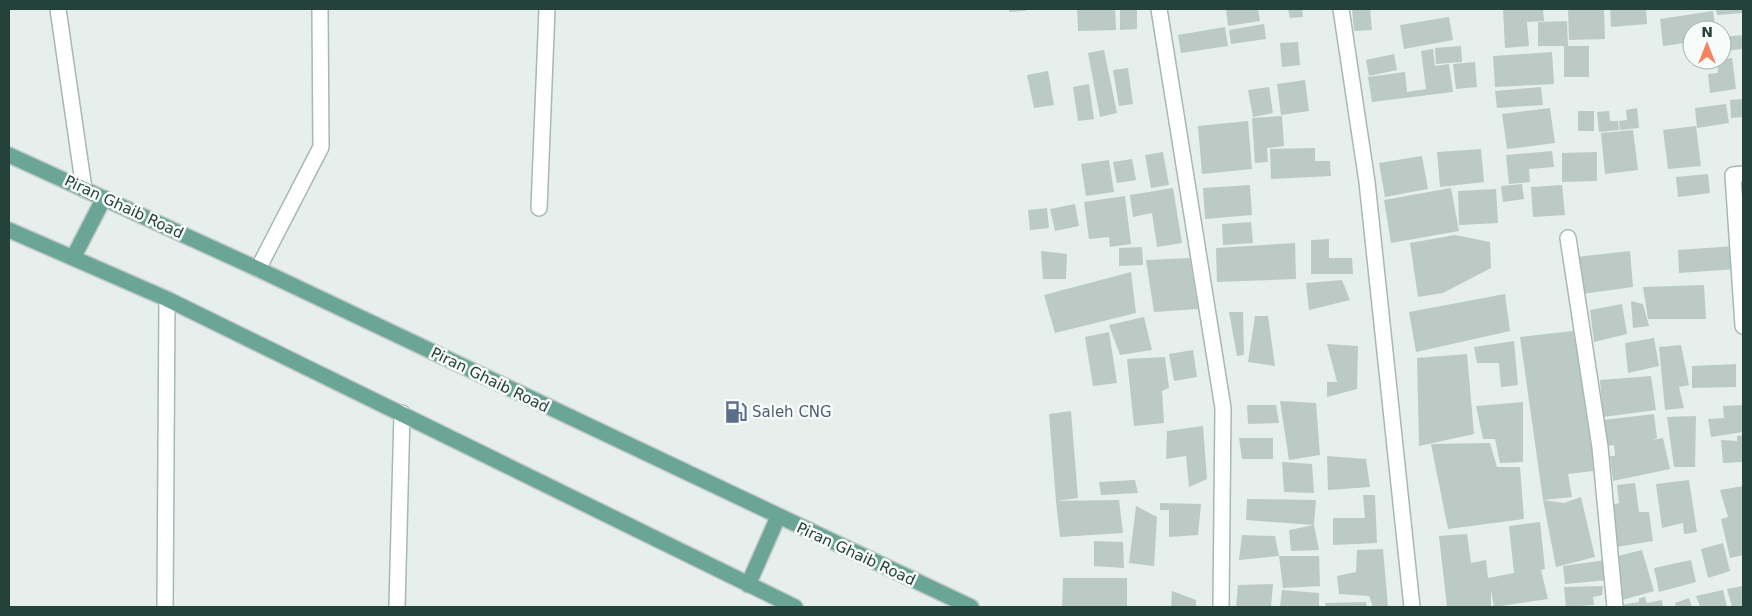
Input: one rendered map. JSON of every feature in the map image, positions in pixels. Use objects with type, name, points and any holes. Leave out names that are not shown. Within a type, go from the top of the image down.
[{"type":"main road","name":"Piran Ghaib Road","points":[[9,155],[258,269],[971,607]]},
{"type":"main road","points":[[73,258],[104,198]]},
{"type":"main road","points":[[9,230],[167,299],[795,607]]},
{"type":"main road","points":[[748,585],[778,517]]},
{"type":"street","points":[[58,9],[84,189]]},
{"type":"street","points":[[258,269],[321,147],[320,9]]},
{"type":"street","points":[[539,208],[547,9]]},
{"type":"street","points":[[1159,9],[1223,408],[1220,607]]},
{"type":"street","points":[[1342,9],[1367,182],[1412,607]]},
{"type":"street","points":[[1743,174],[1733,175],[1743,326]]},
{"type":"street","points":[[1568,238],[1600,447],[1615,607]]},
{"type":"street","points":[[165,607],[167,299]]},
{"type":"street","points":[[397,607],[402,413]]},
{"type":"building","points":[[1009,9],[1025,9],[1026,11],[1009,12]]},
{"type":"building","points":[[1077,9],[1115,9],[1116,30],[1078,31]]},
{"type":"building","points":[[1120,9],[1137,9],[1137,29],[1120,30]]},
{"type":"building","points":[[1226,9],[1258,9],[1260,21],[1228,26]]},
{"type":"building","points":[[1288,9],[1302,9],[1303,17],[1290,18]]},
{"type":"building","points":[[1352,9],[1370,9],[1372,30],[1354,31]]},
{"type":"building","points":[[1503,9],[1543,9],[1544,21],[1527,22],[1529,46],[1505,48]]},
{"type":"building","points":[[1568,9],[1604,9],[1605,39],[1569,40]]},
{"type":"building","points":[[1610,9],[1646,9],[1647,24],[1611,27]]},
{"type":"building","points":[[1716,9],[1743,9],[1743,13],[1717,15]]},
{"type":"building","points":[[1713,11],[1714,20],[1682,20],[1682,43],[1663,46],[1660,19]]},
{"type":"building","points":[[1449,17],[1453,40],[1404,49],[1400,25]]},
{"type":"building","points":[[1567,21],[1568,46],[1589,46],[1589,77],[1564,77],[1564,46],[1538,46],[1538,22]]},
{"type":"building","points":[[1264,24],[1266,39],[1231,44],[1229,30]]},
{"type":"building","points":[[1225,27],[1228,46],[1181,53],[1178,35]]},
{"type":"building","points":[[1743,35],[1743,49],[1732,50],[1732,36]]},
{"type":"building","points":[[1298,42],[1300,65],[1282,67],[1280,43]]},
{"type":"building","points":[[1461,46],[1462,62],[1436,64],[1435,48]]},
{"type":"building","points":[[1433,49],[1435,66],[1449,64],[1453,92],[1372,102],[1368,77],[1405,72],[1407,92],[1426,89],[1421,51]]},
{"type":"building","points":[[1104,50],[1117,113],[1100,117],[1088,53]]},
{"type":"building","points":[[1552,52],[1554,84],[1495,87],[1493,56]]},
{"type":"building","points":[[1394,54],[1397,70],[1369,76],[1366,60]]},
{"type":"building","points":[[1732,58],[1736,89],[1710,93],[1708,74],[1718,73],[1718,70],[1732,70]]},
{"type":"building","points":[[1475,62],[1477,87],[1456,89],[1453,64]]},
{"type":"building","points":[[1128,68],[1133,104],[1119,106],[1113,70]]},
{"type":"building","points":[[1048,71],[1054,105],[1034,108],[1027,75]]},
{"type":"building","points":[[1305,80],[1309,111],[1281,115],[1277,84]]},
{"type":"building","points":[[1089,84],[1094,119],[1078,121],[1073,87]]},
{"type":"building","points":[[1269,87],[1273,113],[1253,117],[1248,90]]},
{"type":"building","points":[[1541,87],[1543,105],[1497,108],[1495,91]]},
{"type":"building","points":[[1743,99],[1743,117],[1731,118],[1730,100]]},
{"type":"building","points":[[1726,104],[1729,123],[1697,128],[1695,108]]},
{"type":"building","points":[[1550,108],[1555,143],[1507,149],[1502,114]]},
{"type":"building","points":[[1637,108],[1639,128],[1620,130],[1619,121],[1627,120],[1626,110]]},
{"type":"building","points":[[1578,111],[1594,111],[1594,131],[1578,131]]},
{"type":"building","points":[[1609,111],[1610,121],[1618,121],[1619,130],[1599,132],[1597,112]]},
{"type":"building","points":[[1282,116],[1284,146],[1267,148],[1268,162],[1255,163],[1252,118]]},
{"type":"building","points":[[1248,121],[1252,169],[1202,174],[1198,126]]},
{"type":"building","points":[[1696,126],[1701,166],[1668,169],[1663,130]]},
{"type":"building","points":[[1633,130],[1638,170],[1605,174],[1601,133]]},
{"type":"building","points":[[1315,148],[1315,161],[1330,161],[1331,176],[1271,179],[1270,149]]},
{"type":"building","points":[[1481,149],[1484,182],[1440,187],[1437,152]]},
{"type":"building","points":[[1552,151],[1554,167],[1529,169],[1530,182],[1509,184],[1506,155]]},
{"type":"building","points":[[1163,152],[1169,185],[1151,188],[1145,155]]},
{"type":"building","points":[[1597,152],[1597,181],[1562,182],[1562,153]]},
{"type":"building","points":[[1422,156],[1428,189],[1385,197],[1379,163]]},
{"type":"building","points":[[1132,159],[1136,180],[1117,183],[1113,162]]},
{"type":"building","points":[[1109,160],[1114,192],[1086,196],[1081,164]]},
{"type":"building","points":[[1708,174],[1710,193],[1678,197],[1676,177]]},
{"type":"building","points":[[1522,184],[1524,199],[1503,202],[1501,186]]},
{"type":"building","points":[[1250,185],[1252,215],[1205,219],[1203,188]]},
{"type":"building","points":[[1562,185],[1565,215],[1533,217],[1531,187]]},
{"type":"building","points":[[1173,188],[1182,243],[1157,247],[1152,213],[1133,217],[1130,195]]},
{"type":"building","points":[[1451,188],[1459,231],[1391,243],[1384,200]]},
{"type":"building","points":[[1496,189],[1498,223],[1459,225],[1458,191]]},
{"type":"building","points":[[1125,196],[1131,244],[1110,247],[1109,237],[1089,239],[1084,202]]},
{"type":"building","points":[[1075,204],[1079,226],[1055,231],[1050,209]]},
{"type":"building","points":[[1047,208],[1049,228],[1030,230],[1028,210]]},
{"type":"building","points":[[1251,222],[1253,243],[1223,245],[1222,224]]},
{"type":"building","points":[[1455,235],[1490,242],[1491,268],[1443,293],[1418,297],[1410,243]]},
{"type":"building","points":[[1329,239],[1329,258],[1352,258],[1353,274],[1311,274],[1311,240]]},
{"type":"building","points":[[1295,243],[1296,279],[1217,282],[1216,248]]},
{"type":"building","points":[[1735,246],[1738,269],[1679,273],[1678,250]]},
{"type":"building","points":[[1142,247],[1143,265],[1119,266],[1119,248]]},
{"type":"building","points":[[1041,251],[1067,254],[1066,279],[1043,279]]},
{"type":"building","points":[[1630,251],[1633,287],[1582,294],[1576,257]]},
{"type":"building","points":[[1190,258],[1198,309],[1154,312],[1146,260]]},
{"type":"building","points":[[1131,272],[1136,313],[1055,333],[1044,295]]},
{"type":"building","points":[[1342,280],[1350,300],[1309,310],[1306,283]]},
{"type":"building","points":[[1704,285],[1706,319],[1648,319],[1643,287]]},
{"type":"building","points":[[1505,294],[1510,331],[1416,352],[1409,312]]},
{"type":"building","points":[[1631,301],[1643,304],[1649,326],[1633,328]]},
{"type":"building","points":[[1622,304],[1627,334],[1594,342],[1590,310]]},
{"type":"building","points":[[1229,312],[1243,312],[1244,355],[1237,356]]},
{"type":"building","points":[[1255,316],[1268,316],[1275,366],[1248,362]]},
{"type":"building","points":[[1144,317],[1152,350],[1120,355],[1109,325]]},
{"type":"building","points":[[1573,331],[1592,445],[1593,471],[1568,474],[1572,497],[1543,500],[1520,337]]},
{"type":"building","points":[[1109,332],[1117,383],[1093,386],[1085,337]]},
{"type":"building","points":[[1654,338],[1659,366],[1628,373],[1625,343]]},
{"type":"building","points":[[1514,341],[1518,385],[1501,387],[1499,363],[1477,363],[1474,347]]},
{"type":"building","points":[[1327,344],[1358,346],[1357,389],[1327,397],[1327,382],[1337,382]]},
{"type":"building","points":[[1681,345],[1689,385],[1679,387],[1684,408],[1665,410],[1659,347]]},
{"type":"building","points":[[1193,350],[1197,377],[1174,381],[1169,354]]},
{"type":"building","points":[[1467,354],[1474,434],[1419,446],[1417,358]]},
{"type":"building","points":[[1165,357],[1169,388],[1162,391],[1164,423],[1134,426],[1127,359]]},
{"type":"building","points":[[1736,364],[1736,387],[1692,388],[1692,366]]},
{"type":"building","points":[[1651,376],[1656,410],[1603,417],[1600,380]]},
{"type":"building","points":[[1280,401],[1316,403],[1320,455],[1289,460]]},
{"type":"building","points":[[1523,402],[1523,462],[1500,463],[1495,439],[1483,439],[1476,406]]},
{"type":"building","points":[[1247,405],[1276,405],[1279,423],[1248,424]]},
{"type":"building","points":[[1743,405],[1743,432],[1711,437],[1708,419],[1724,418],[1723,406]]},
{"type":"building","points":[[1071,411],[1078,498],[1056,501],[1049,414]]},
{"type":"building","points":[[1654,414],[1657,438],[1652,440],[1663,438],[1670,469],[1613,481],[1610,456],[1615,456],[1614,445],[1605,446],[1603,420]]},
{"type":"building","points":[[1696,416],[1695,467],[1674,467],[1667,417]]},
{"type":"building","points":[[1203,426],[1207,479],[1189,487],[1186,456],[1166,459],[1167,431]]},
{"type":"building","points":[[1743,435],[1743,462],[1723,463],[1721,440],[1737,441],[1737,436]]},
{"type":"building","points":[[1239,438],[1273,438],[1273,459],[1242,459]]},
{"type":"building","points":[[1490,443],[1497,467],[1520,467],[1524,519],[1448,529],[1431,444]]},
{"type":"building","points":[[1327,456],[1366,459],[1370,487],[1328,490]]},
{"type":"building","points":[[1282,462],[1312,464],[1314,493],[1284,492]]},
{"type":"building","points":[[1135,480],[1138,493],[1101,495],[1099,482]]},
{"type":"building","points":[[1689,480],[1697,532],[1684,534],[1683,523],[1662,528],[1656,484]]},
{"type":"building","points":[[1635,483],[1639,512],[1649,512],[1653,541],[1616,547],[1610,506],[1619,503],[1617,485]]},
{"type":"building","points":[[1743,486],[1743,555],[1730,558],[1721,519],[1728,517],[1720,490]]},
{"type":"building","points":[[1363,495],[1375,495],[1377,543],[1333,545],[1333,518],[1365,518]]},
{"type":"building","points":[[1581,497],[1595,557],[1556,567],[1543,500],[1564,503]]},
{"type":"building","points":[[1247,499],[1316,500],[1314,525],[1246,520]]},
{"type":"building","points":[[1119,500],[1123,533],[1060,537],[1056,501]]},
{"type":"building","points":[[1160,503],[1201,504],[1198,535],[1169,537],[1169,510],[1160,510]]},
{"type":"building","points":[[1136,506],[1157,517],[1154,566],[1129,563]]},
{"type":"building","points":[[1540,522],[1545,569],[1541,570],[1548,599],[1494,607],[1491,590],[1491,607],[1447,607],[1439,536],[1467,534],[1471,563],[1486,560],[1488,578],[1514,573],[1509,526]]},
{"type":"building","points":[[1314,525],[1319,550],[1291,551],[1289,530]]},
{"type":"building","points":[[1242,535],[1275,536],[1279,556],[1239,560]]},
{"type":"building","points":[[1094,541],[1123,542],[1124,568],[1094,566]]},
{"type":"building","points":[[1723,543],[1730,571],[1708,578],[1701,549]]},
{"type":"building","points":[[1383,549],[1388,607],[1373,607],[1369,596],[1339,594],[1337,576],[1356,572],[1357,550]]},
{"type":"building","points":[[1642,550],[1654,591],[1619,601],[1614,557]]},
{"type":"building","points":[[1279,556],[1319,556],[1320,586],[1283,588]]},
{"type":"building","points":[[1606,560],[1608,580],[1565,584],[1563,566]]},
{"type":"building","points":[[1691,560],[1696,582],[1659,592],[1654,568]]},
{"type":"building","points":[[1063,578],[1127,578],[1127,607],[1062,607]]},
{"type":"building","points":[[1273,584],[1271,607],[1236,607],[1238,585]]},
{"type":"building","points":[[1603,586],[1602,595],[1593,597],[1594,605],[1566,607],[1564,587]]},
{"type":"building","points":[[1743,586],[1743,607],[1732,607],[1727,589]]},
{"type":"building","points":[[1282,590],[1319,593],[1319,607],[1280,607]]},
{"type":"building","points":[[1723,590],[1727,607],[1700,607],[1696,596]]},
{"type":"building","points":[[1172,591],[1196,600],[1196,607],[1171,607]]},
{"type":"building","points":[[1645,597],[1647,603],[1662,600],[1663,607],[1620,607],[1620,605],[1639,602],[1639,598]]},
{"type":"building","points":[[1689,598],[1692,607],[1676,607],[1675,603]]},
{"type":"building","points":[[1366,602],[1367,607],[1326,607],[1325,603]]},
{"type":"place","name":"Saleh CNG","points":[[736,412]]}]
